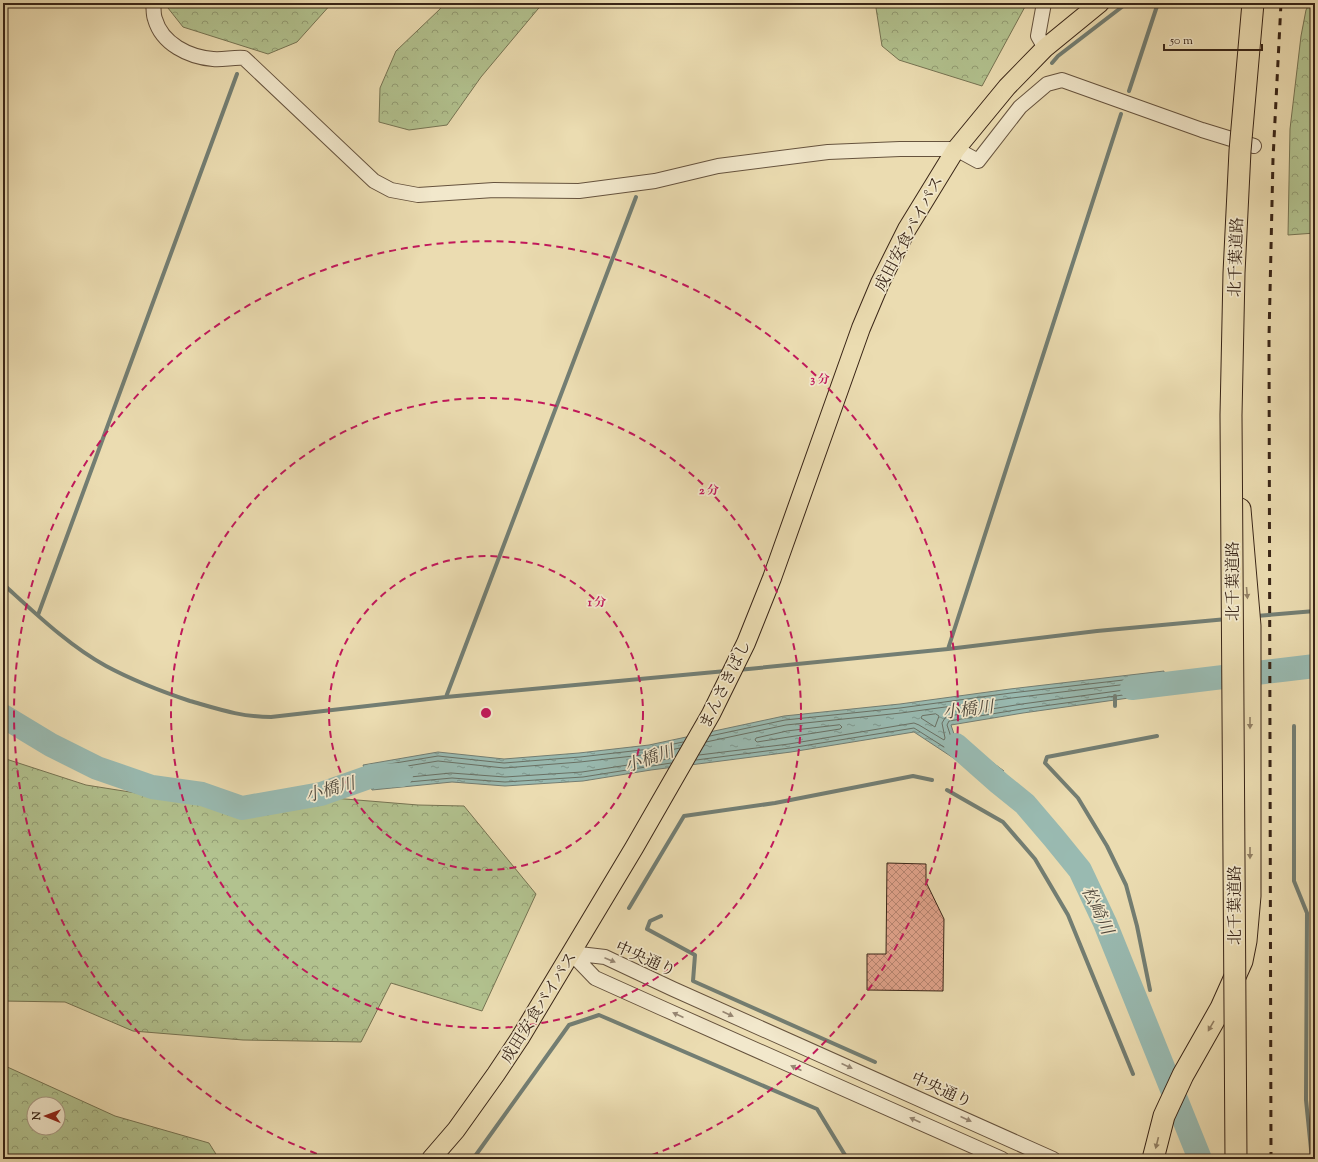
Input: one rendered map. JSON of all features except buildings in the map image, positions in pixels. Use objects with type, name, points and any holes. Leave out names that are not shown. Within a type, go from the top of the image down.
[{"type":"highway","name":"北千葉道路","points":[[1236,1159],[1231,415],[1234,273],[1240,159],[1253,3]]},
{"type":"highway","points":[[1153,1159],[1164,1116],[1183,1074],[1221,1008],[1242,961],[1248,925],[1250,896],[1250,626],[1231,415]]},
{"type":"main road","name":"成田安食バイパス","points":[[795,512],[859,335],[880,283],[907,229],[956,149],[1007,87],[1045,48],[1100,3]]},
{"type":"main road","name":"まんさきばし","points":[[634,848],[711,714],[746,643],[772,578],[795,512]]},
{"type":"main road","name":"成田安食バイパス","points":[[431,1159],[456,1130],[496,1074],[634,848]]},
{"type":"street","points":[[153,3],[157,25],[160,31],[172,44],[185,52],[201,58],[215,60],[244,58],[374,181],[391,190],[418,195],[494,190],[579,191],[655,181],[718,166],[828,152],[900,149],[956,149],[978,161],[1020,108],[1047,84],[1062,80],[1202,130],[1254,146]]},
{"type":"street","points":[[1044,3],[1038,36],[1045,48]]},
{"type":"street","points":[[571,953],[595,978],[1002,1159]]},
{"type":"street","name":"中央通り","points":[[571,953],[605,957],[673,989],[1053,1159]]},
{"type":"green space","points":[[164,3],[332,3],[297,42],[268,54],[183,27]]},
{"type":"green space","points":[[444,3],[543,3],[481,77],[447,125],[409,130],[379,122],[380,88],[396,51],[440,9]]},
{"type":"green space","points":[[877,3],[1027,3],[982,86],[899,60],[882,46],[876,8]]},
{"type":"green space","points":[[1310,3],[1315,3],[1315,233],[1288,235],[1290,129],[1301,36],[1306,10]]},
{"type":"green space","points":[[3,758],[86,785],[224,807],[333,798],[418,805],[464,806],[536,894],[482,1011],[391,983],[361,1042],[243,1040],[133,1031],[65,1002],[3,1001]]},
{"type":"green space","points":[[3,1065],[115,1116],[209,1143],[219,1159],[3,1159]]},
{"type":"water","points":[[1164,671],[1164,693],[951,725],[954,734],[1004,771],[961,763],[914,732],[791,752],[651,770],[583,781],[505,786],[452,782],[372,790],[363,765],[438,752],[504,759],[579,753],[649,745],[784,716],[900,704],[1010,689]]},
{"type":"waterway","points":[[1052,63],[1058,56],[1127,3]]},
{"type":"waterway","points":[[1129,91],[1158,3]]},
{"type":"waterway","points":[[38,615],[237,74]]},
{"type":"waterway","points":[[948,649],[1121,114]]},
{"type":"waterway","points":[[446,697],[636,197]]},
{"type":"waterway","points":[[3,584],[65,639],[106,666],[137,681],[190,701],[220,710],[250,716],[271,717],[446,697],[726,671]]},
{"type":"waterway","points":[[1256,616],[1315,611]]},
{"type":"waterway","points":[[738,670],[948,649],[1097,631],[1227,619]]},
{"type":"waterway","name":"小橋川","points":[[1132,688],[1315,666]]},
{"type":"waterway","points":[[1115,696],[1115,706]]},
{"type":"waterway","name":"小橋川","points":[[3,716],[51,745],[97,768],[152,787],[202,794],[242,808],[321,794],[372,776],[401,775]]},
{"type":"waterway","points":[[1294,726],[1294,881],[1307,913],[1306,1100],[1312,1159]]},
{"type":"waterway","points":[[1150,990],[1137,926],[1126,885],[1107,846],[1078,798],[1045,763],[1047,757],[1157,736]]},
{"type":"waterway","name":"松崎川","points":[[956,745],[1025,804],[1080,870],[1105,923],[1200,1159]]},
{"type":"waterway","points":[[629,908],[684,816],[775,803],[913,776],[932,780]]},
{"type":"waterway","points":[[947,790],[1003,822],[1035,859],[1068,915],[1133,1074]]},
{"type":"waterway","points":[[661,916],[650,921],[647,929],[695,955],[693,981],[875,1062]]},
{"type":"waterway","points":[[473,1159],[569,1025],[599,1015],[817,1109],[845,1155]]},
{"type":"railway","points":[[1271,1159],[1269,337],[1273,159],[1281,3]]}]
